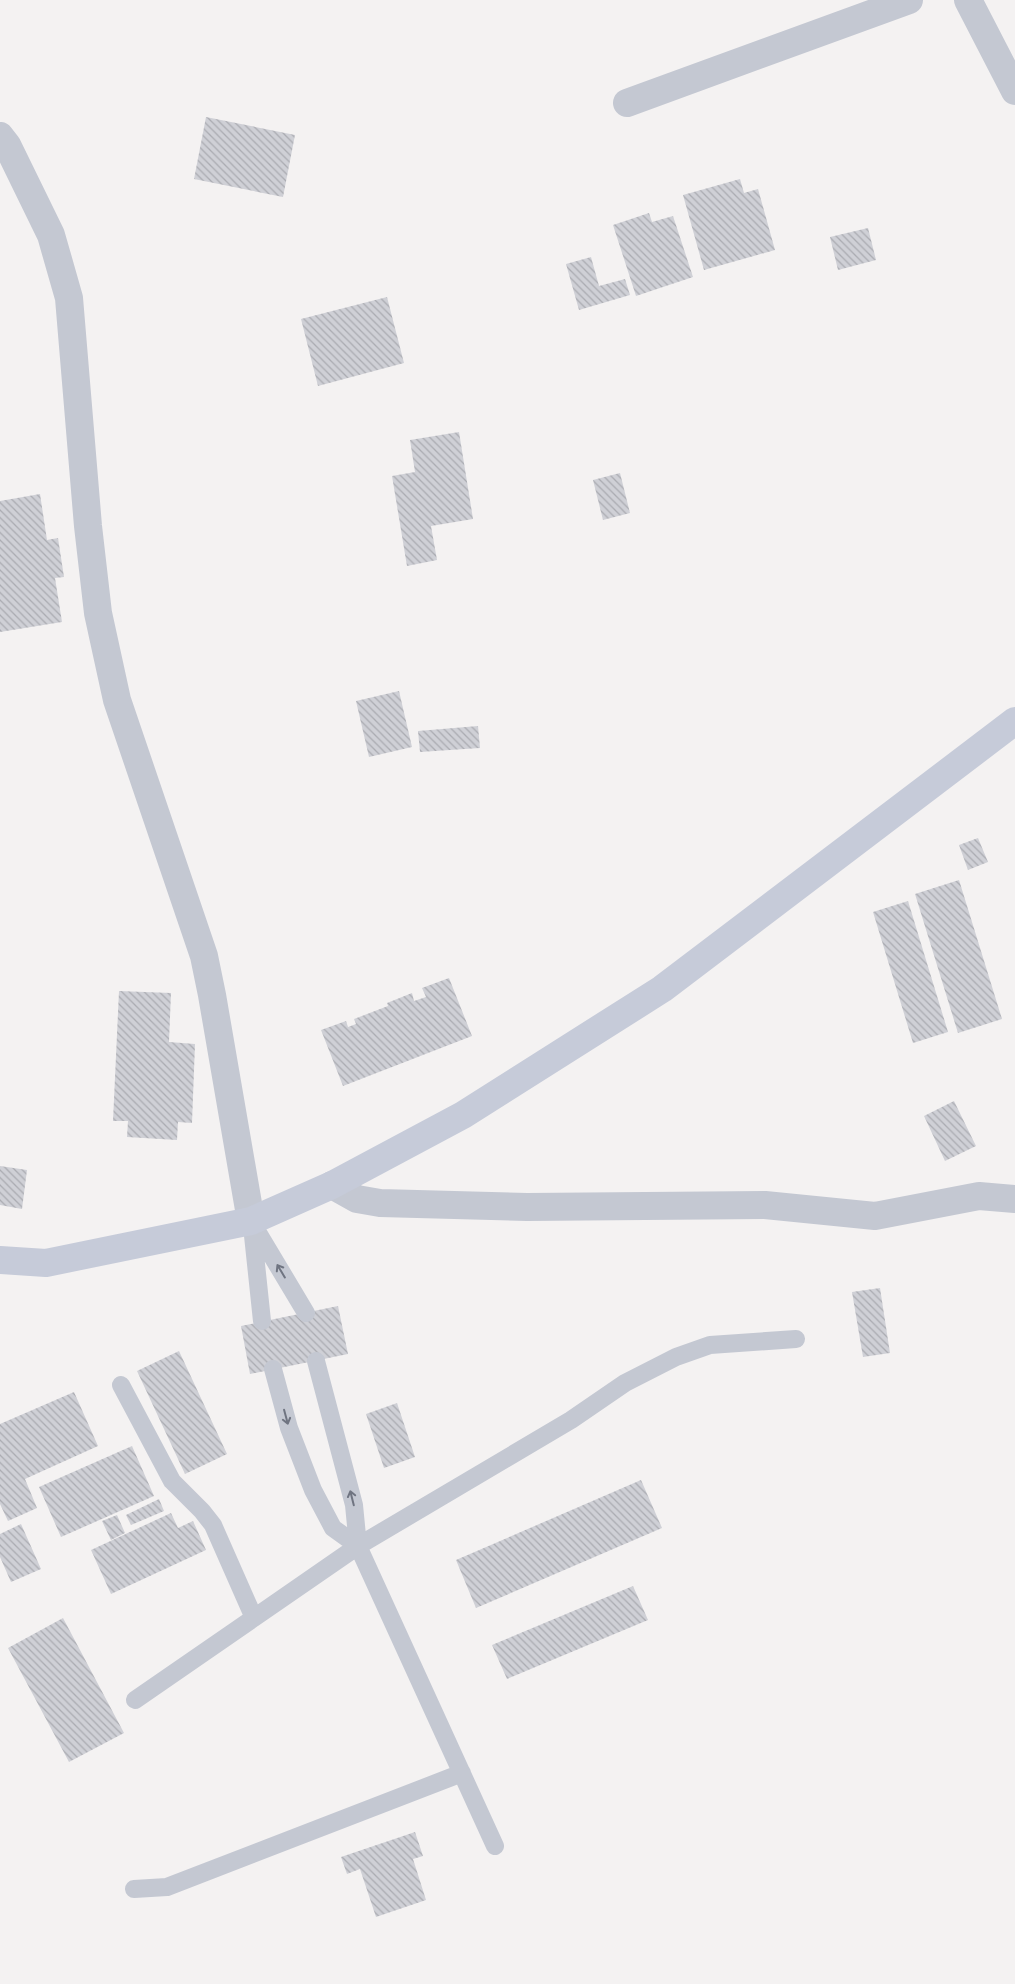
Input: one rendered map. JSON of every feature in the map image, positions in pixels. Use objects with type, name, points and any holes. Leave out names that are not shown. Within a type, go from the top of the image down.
[{"type":"main road","points":[[0,1260],[46,1263],[251,1221],[332,1185],[463,1115],[662,989],[1015,721]]},
{"type":"street","points":[[627,103],[909,0]]},
{"type":"street","points":[[968,0],[1015,91]]},
{"type":"street","points":[[0,136],[7,145],[50,235],[69,298],[88,526],[98,613],[117,700],[204,956],[251,1221]]},
{"type":"street","points":[[332,1185],[357,1199],[380,1203],[527,1207],[765,1205],[876,1216],[979,1196],[1015,1199]]},
{"type":"lane","points":[[251,1221],[306,1313]]},
{"type":"lane","points":[[251,1221],[262,1322]]},
{"type":"lane","points":[[135,1700],[358,1546],[571,1420],[625,1383],[676,1356],[710,1345],[796,1339]]},
{"type":"lane","points":[[316,1361],[354,1505],[358,1546],[495,1846]]},
{"type":"lane","points":[[273,1370],[289,1428],[312,1490],[333,1528],[358,1546]]},
{"type":"lane","points":[[121,1386],[172,1481],[202,1510],[212,1525],[254,1618]]},
{"type":"lane","points":[[134,1889],[167,1887],[462,1774]]},
{"type":"building","points":[[206,117],[295,135],[283,197],[194,179]]},
{"type":"building","points":[[740,179],[744,193],[758,189],[775,250],[704,270],[683,195]]},
{"type":"building","points":[[649,213],[652,222],[673,216],[693,277],[636,296],[613,225]]},
{"type":"building","points":[[868,228],[876,260],[838,270],[830,237]]},
{"type":"building","points":[[591,257],[599,286],[625,279],[630,295],[579,310],[566,264]]},
{"type":"building","points":[[387,297],[404,363],[318,386],[301,319]]},
{"type":"building","points":[[459,432],[473,519],[431,526],[437,560],[407,566],[392,476],[415,472],[410,440]]},
{"type":"building","points":[[620,473],[630,513],[603,520],[593,480]]},
{"type":"building","points":[[40,494],[47,540],[58,538],[64,577],[55,578],[62,622],[0,632],[0,501]]},
{"type":"building","points":[[399,691],[412,747],[369,757],[356,701]]},
{"type":"building","points":[[478,726],[480,748],[420,752],[418,731]]},
{"type":"building","points":[[978,838],[988,862],[968,870],[959,845]]},
{"type":"building","points":[[959,880],[1002,1019],[958,1033],[915,894]]},
{"type":"building","points":[[908,901],[948,1032],[913,1043],[873,912]]},
{"type":"building","points":[[449,978],[472,1036],[343,1086],[321,1030],[346,1021],[348,1027],[356,1024],[354,1019],[388,1006],[387,1003],[412,993],[414,1001],[426,997],[422,988]]},
{"type":"building","points":[[119,991],[171,993],[169,1042],[195,1044],[192,1123],[178,1122],[177,1140],[127,1137],[128,1121],[113,1121]]},
{"type":"building","points":[[954,1101],[976,1146],[945,1161],[924,1116]]},
{"type":"building","points":[[0,1166],[27,1170],[22,1209],[0,1205]]},
{"type":"building","points":[[880,1288],[890,1353],[863,1357],[852,1292]]},
{"type":"building","points":[[338,1306],[348,1354],[250,1374],[241,1326]]},
{"type":"building","points":[[179,1351],[227,1454],[185,1474],[137,1371]]},
{"type":"building","points":[[74,1392],[98,1446],[25,1479],[37,1508],[8,1521],[0,1504],[0,1424]]},
{"type":"building","points":[[397,1403],[415,1457],[384,1468],[366,1414]]},
{"type":"building","points":[[132,1446],[154,1496],[61,1537],[39,1487]]},
{"type":"building","points":[[641,1480],[662,1528],[476,1608],[456,1560]]},
{"type":"building","points":[[159,1499],[164,1511],[131,1525],[126,1515]]},
{"type":"building","points":[[171,1513],[178,1528],[193,1521],[206,1550],[111,1594],[91,1550]]},
{"type":"building","points":[[117,1515],[125,1533],[111,1540],[102,1521]]},
{"type":"building","points":[[21,1524],[41,1569],[11,1582],[0,1557],[0,1534]]},
{"type":"building","points":[[633,1586],[648,1620],[507,1679],[492,1645]]},
{"type":"building","points":[[63,1618],[124,1733],[69,1762],[8,1648]]},
{"type":"building","points":[[415,1832],[423,1856],[413,1859],[426,1900],[376,1917],[360,1869],[347,1874],[341,1857]]}]
